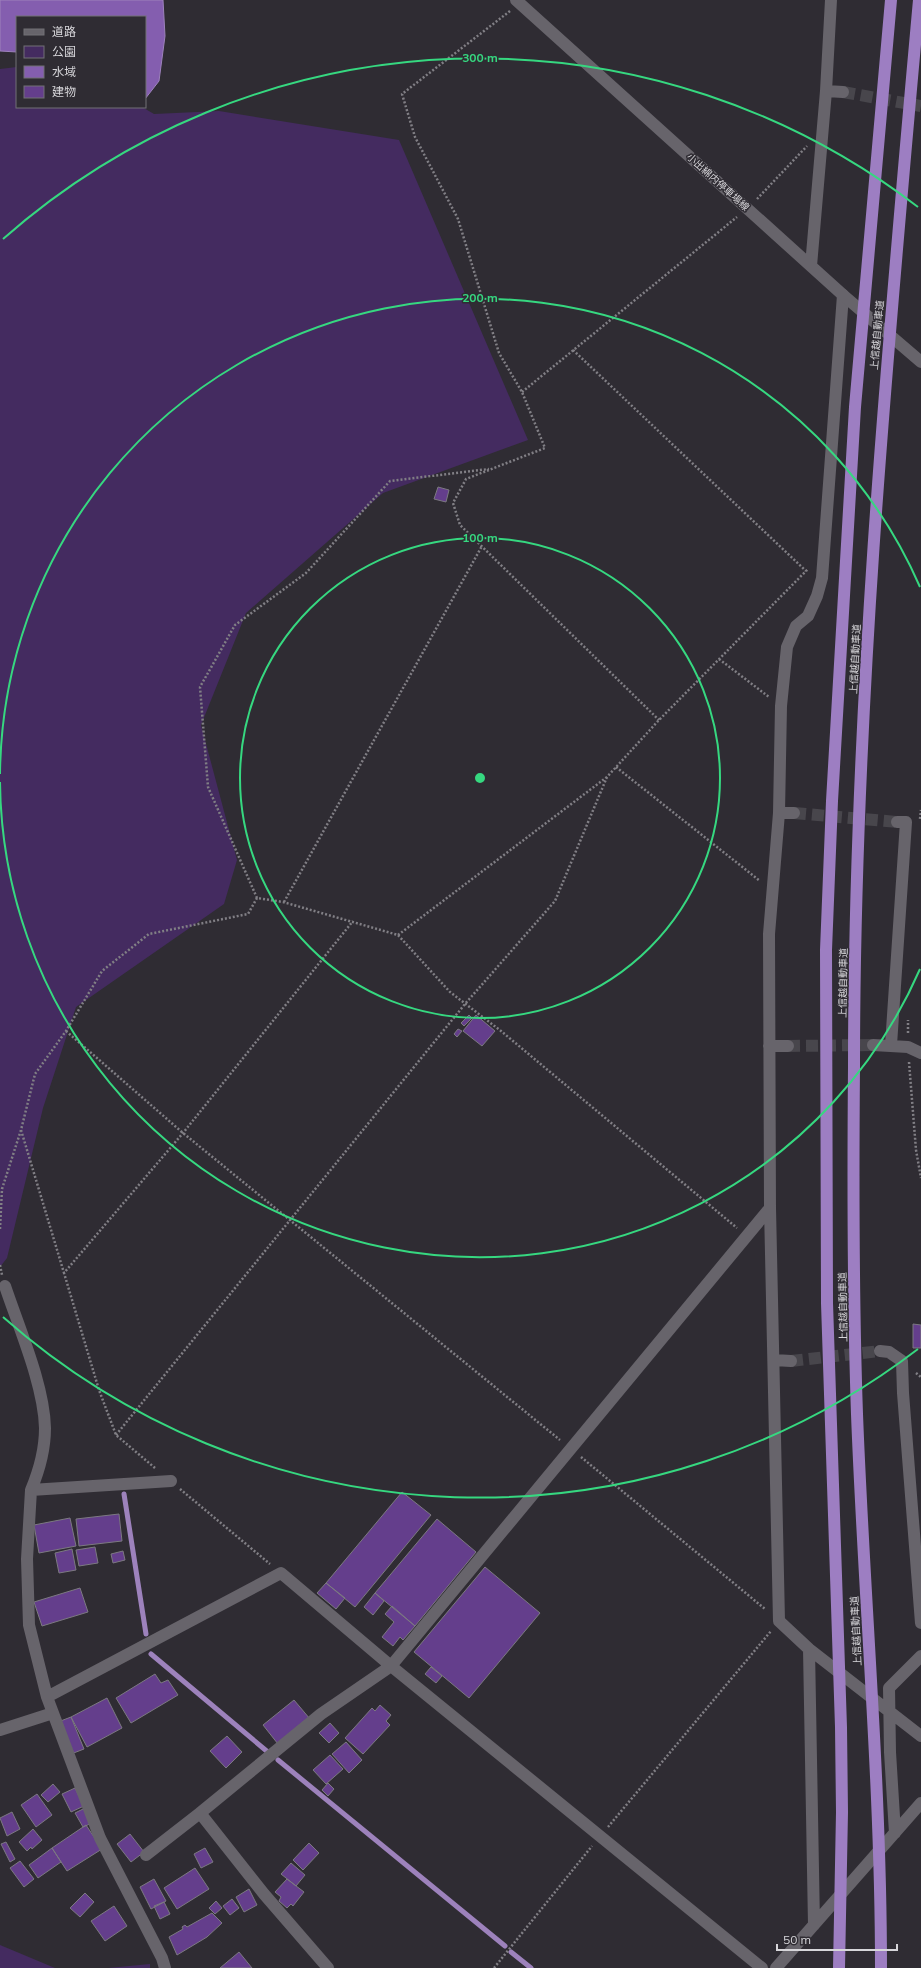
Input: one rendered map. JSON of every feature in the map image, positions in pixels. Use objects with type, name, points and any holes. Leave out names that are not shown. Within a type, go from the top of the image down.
[{"type":"highway","name":"上信越自動車道","points":[[839,1968],[842,1812],[838,1643],[826,1303],[825,1057],[831,833],[841,628],[855,407],[891,0]]},
{"type":"highway","name":"上信越自動車道","points":[[880,1968],[878,1831],[857,1413],[854,1061],[859,810],[882,413],[919,0]]},
{"type":"street","points":[[811,266],[826,91],[831,0]]},
{"type":"street","name":"小出綿内停車場線","points":[[518,2],[843,295],[921,362]]},
{"type":"street","points":[[826,91],[843,92]]},
{"type":"street","points":[[843,295],[822,578],[817,596],[808,616],[796,626],[787,647],[781,706],[780,813],[769,934],[770,1208],[779,1621],[810,1649],[921,1736]]},
{"type":"street","points":[[780,813],[794,813]]},
{"type":"street","points":[[891,1045],[906,822],[897,822]]},
{"type":"street","points":[[873,1045],[908,1047],[921,1053]]},
{"type":"street","points":[[769,1046],[788,1046]]},
{"type":"street","points":[[146,1855],[321,1714],[391,1666],[770,1208]]},
{"type":"street","points":[[5,1286],[40,1394],[45,1428],[40,1467],[31,1490],[27,1559],[29,1625],[47,1697],[100,1838],[162,1958],[165,1968]]},
{"type":"street","points":[[880,1351],[889,1352],[902,1360],[903,1393],[921,1623]]},
{"type":"street","points":[[774,1360],[790,1361]]},
{"type":"street","points":[[31,1490],[171,1481]]},
{"type":"street","points":[[47,1697],[281,1573],[391,1666],[762,1968]]},
{"type":"street","points":[[810,1649],[814,1925]]},
{"type":"street","points":[[895,1833],[888,1709],[889,1688],[921,1656]]},
{"type":"street","points":[[0,1730],[53,1713]]},
{"type":"street","points":[[776,1968],[921,1803]]},
{"type":"street","points":[[200,1813],[264,1894],[328,1968]]},
{"type":"path","points":[[518,2],[402,94],[414,137],[458,219],[499,353],[522,392],[545,448],[466,479],[453,503],[460,525],[659,720]]},
{"type":"path","points":[[522,392],[747,209],[822,130]]},
{"type":"path","points":[[573,350],[806,571]]},
{"type":"path","points":[[257,898],[208,787],[200,687],[235,625],[306,573],[390,481],[494,468]]},
{"type":"path","points":[[283,902],[482,546]]},
{"type":"path","points":[[398,934],[607,777],[659,720],[823,554]]},
{"type":"path","points":[[719,659],[781,706]]},
{"type":"path","points":[[616,767],[772,891]]},
{"type":"path","points":[[116,1435],[466,1004],[555,901],[607,777]]},
{"type":"path","points":[[920,824],[921,810]]},
{"type":"path","points":[[257,898],[283,902],[398,934],[450,992],[720,1215],[747,1235]]},
{"type":"path","points":[[0,1229],[2,1189],[21,1130],[35,1074],[66,1031],[102,971],[149,934],[248,914],[257,898]]},
{"type":"path","points":[[64,1273],[183,1133],[353,921]]},
{"type":"path","points":[[908,1018],[908,1047],[914,1130],[921,1178]]},
{"type":"path","points":[[66,1031],[183,1133],[291,1219],[779,1621],[600,1836],[494,1968]]},
{"type":"path","points":[[21,1130],[99,1390],[116,1435],[281,1573]]},
{"type":"green space","points":[[16,67],[16,108],[144,108],[154,114],[219,111],[399,140],[528,440],[383,493],[246,613],[201,725],[237,860],[224,904],[76,1007],[43,1108],[7,1258],[0,1267],[0,69]]},
{"type":"green space","points":[[0,1945],[55,1968],[0,1968]]},
{"type":"green space","points":[[150,1964],[150,1968],[108,1968]]},
{"type":"water","points":[[0,0],[163,0],[165,36],[159,81],[146,98],[146,16],[16,16],[16,52],[0,51]]},
{"type":"building","points":[[438,487],[449,490],[446,502],[434,499]]},
{"type":"building","points":[[469,1015],[472,1018],[464,1026],[461,1023]]},
{"type":"building","points":[[476,1015],[495,1031],[482,1046],[463,1031]]},
{"type":"building","points":[[458,1029],[462,1031],[457,1037],[454,1034]]},
{"type":"building","points":[[913,1324],[921,1325],[921,1348],[913,1348]]},
{"type":"building","points":[[402,1492],[431,1515],[355,1607],[326,1583]]},
{"type":"building","points":[[119,1514],[122,1541],[79,1546],[76,1519]]},
{"type":"building","points":[[70,1518],[76,1546],[39,1553],[34,1525]]},
{"type":"building","points":[[437,1519],[476,1552],[415,1626],[375,1593]]},
{"type":"building","points":[[95,1547],[98,1563],[79,1566],[76,1550]]},
{"type":"building","points":[[72,1549],[76,1570],[59,1573],[55,1553]]},
{"type":"building","points":[[123,1551],[125,1560],[113,1563],[111,1554]]},
{"type":"building","points":[[485,1567],[540,1613],[469,1698],[414,1652]]},
{"type":"building","points":[[326,1583],[345,1598],[336,1609],[317,1593]]},
{"type":"building","points":[[80,1588],[88,1612],[42,1626],[34,1602]]},
{"type":"building","points":[[375,1593],[384,1601],[373,1615],[364,1607]]},
{"type":"building","points":[[392,1606],[415,1626],[403,1640],[400,1637],[393,1646],[382,1637],[394,1622],[385,1614]]},
{"type":"building","points":[[431,1667],[442,1676],[436,1683],[425,1674]]},
{"type":"building","points":[[155,1674],[161,1683],[168,1680],[178,1695],[131,1723],[116,1698]]},
{"type":"building","points":[[107,1698],[122,1728],[87,1747],[71,1717]]},
{"type":"building","points":[[294,1700],[310,1719],[278,1744],[263,1725]]},
{"type":"building","points":[[380,1705],[391,1715],[386,1721],[390,1725],[363,1754],[345,1738],[372,1708],[375,1711]]},
{"type":"building","points":[[71,1717],[84,1749],[71,1754],[58,1722]]},
{"type":"building","points":[[330,1723],[339,1733],[329,1743],[319,1733]]},
{"type":"building","points":[[227,1736],[242,1752],[226,1768],[210,1751]]},
{"type":"building","points":[[346,1742],[362,1760],[349,1773],[332,1754]]},
{"type":"building","points":[[330,1755],[343,1769],[326,1784],[313,1770]]},
{"type":"building","points":[[328,1783],[334,1789],[328,1796],[322,1790]]},
{"type":"building","points":[[53,1784],[60,1792],[48,1802],[41,1795]]},
{"type":"building","points":[[75,1788],[84,1806],[71,1812],[62,1794]]},
{"type":"building","points":[[37,1794],[52,1815],[36,1827],[21,1805]]},
{"type":"building","points":[[85,1808],[92,1823],[83,1827],[75,1813]]},
{"type":"building","points":[[12,1812],[20,1829],[7,1836],[0,1818]]},
{"type":"building","points":[[86,1825],[102,1849],[67,1871],[52,1848]]},
{"type":"building","points":[[33,1829],[42,1840],[32,1849],[31,1847],[27,1851],[19,1842]]},
{"type":"building","points":[[130,1834],[144,1852],[131,1862],[117,1844]]},
{"type":"building","points":[[6,1842],[15,1859],[10,1862],[1,1844]]},
{"type":"building","points":[[309,1843],[319,1853],[303,1870],[293,1860]]},
{"type":"building","points":[[52,1848],[61,1862],[38,1878],[29,1865]]},
{"type":"building","points":[[205,1848],[213,1862],[201,1868],[194,1854]]},
{"type":"building","points":[[20,1861],[34,1879],[24,1887],[10,1868]]},
{"type":"building","points":[[291,1863],[305,1875],[296,1886],[281,1874]]},
{"type":"building","points":[[195,1868],[209,1889],[177,1909],[164,1888]]},
{"type":"building","points":[[154,1879],[166,1901],[151,1909],[140,1887]]},
{"type":"building","points":[[287,1879],[304,1892],[293,1906],[291,1904],[287,1908],[279,1901],[281,1897],[275,1892]]},
{"type":"building","points":[[249,1889],[257,1905],[244,1912],[236,1897]]},
{"type":"building","points":[[85,1893],[94,1902],[80,1917],[70,1908]]},
{"type":"building","points":[[232,1899],[239,1908],[230,1915],[223,1906]]},
{"type":"building","points":[[216,1901],[222,1908],[215,1914],[209,1908]]},
{"type":"building","points":[[164,1902],[170,1914],[160,1919],[154,1906]]},
{"type":"building","points":[[114,1906],[127,1926],[105,1941],[91,1921]]},
{"type":"building","points":[[212,1913],[222,1923],[207,1937],[177,1955],[169,1937],[183,1929],[182,1927],[185,1925],[187,1927]]},
{"type":"building","points":[[239,1952],[252,1968],[220,1968]]},
{"type":"waterway","points":[[124,1494],[146,1634]]},
{"type":"waterway","points":[[151,1654],[269,1753]]},
{"type":"waterway","points":[[278,1760],[505,1946]]},
{"type":"waterway","points":[[511,1952],[531,1968]]},
{"type":"tunnel","points":[[843,92],[921,106]]},
{"type":"tunnel","points":[[794,813],[897,822]]},
{"type":"tunnel","points":[[788,1046],[873,1045]]},
{"type":"tunnel","points":[[791,1361],[880,1351]]}]
